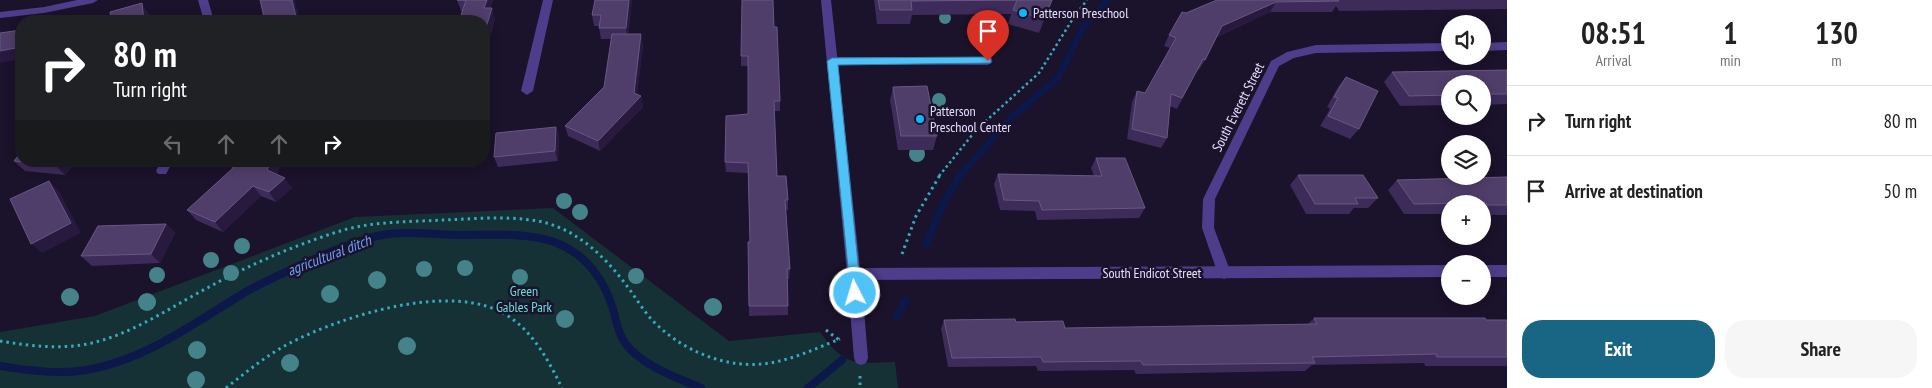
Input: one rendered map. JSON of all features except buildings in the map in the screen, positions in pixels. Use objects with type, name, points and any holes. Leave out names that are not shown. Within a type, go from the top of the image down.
[{"type":"street","points":[[0,15],[44,10],[93,0]]},
{"type":"street","points":[[203,0],[207,15]]},
{"type":"street","points":[[526,90],[548,0]]},
{"type":"street","points":[[826,0],[861,358]]},
{"type":"street","points":[[1491,46],[1507,46]]},
{"type":"street","name":"South Everett Street","points":[[1224,273],[1207,228],[1206,211],[1209,199],[1275,64],[1291,55],[1316,49],[1441,47]]},
{"type":"street","points":[[832,61],[988,61]]},
{"type":"street","points":[[1491,271],[1507,271]]},
{"type":"street","name":"South Endicot Street","points":[[854,274],[1441,272]]},
{"type":"path","points":[[897,274],[910,226],[922,202],[953,158],[976,130],[1040,72],[1070,24],[1088,0]]},
{"type":"path","points":[[0,341],[51,347],[93,342],[126,330],[226,278],[285,252],[339,231],[364,225],[509,219],[547,223],[583,238],[622,280],[652,319],[695,353],[716,360],[760,364],[784,360],[808,353],[858,331]]},
{"type":"path","points":[[226,388],[261,361],[290,343],[317,331],[352,318],[388,308],[441,300],[479,304],[498,310],[512,320],[544,353],[562,388]]},
{"type":"green space","name":"Green Gables Park","points":[[553,208],[729,341],[820,332],[837,352],[852,361],[870,363],[895,362],[898,388],[0,388],[0,332],[95,316],[355,217]]},
{"type":"waterway","name":"agricultural ditch","points":[[960,176],[1013,116],[1058,78],[1083,27],[1108,0]]},
{"type":"waterway","name":"agricultural ditch","points":[[926,244],[944,202],[960,175]]},
{"type":"waterway","name":"agricultural ditch","points":[[0,366],[58,372],[81,371],[113,364],[133,357],[171,338],[267,281],[340,248],[377,236],[409,233],[508,235],[532,237],[554,242],[584,260],[592,268],[604,287],[621,335],[632,351],[660,370],[701,388]]},
{"type":"waterway","name":"agricultural ditch","points":[[897,316],[906,300]]},
{"type":"waterway","name":"agricultural ditch","points":[[808,388],[842,360]]},
{"type":"place","name":"Patterson Preschool","points":[[1023,13]]},
{"type":"place","name":"Patterson Preschool Center","points":[[920,119]]},
{"type":"route","points":[[855,293],[832,61],[988,61]]}]
